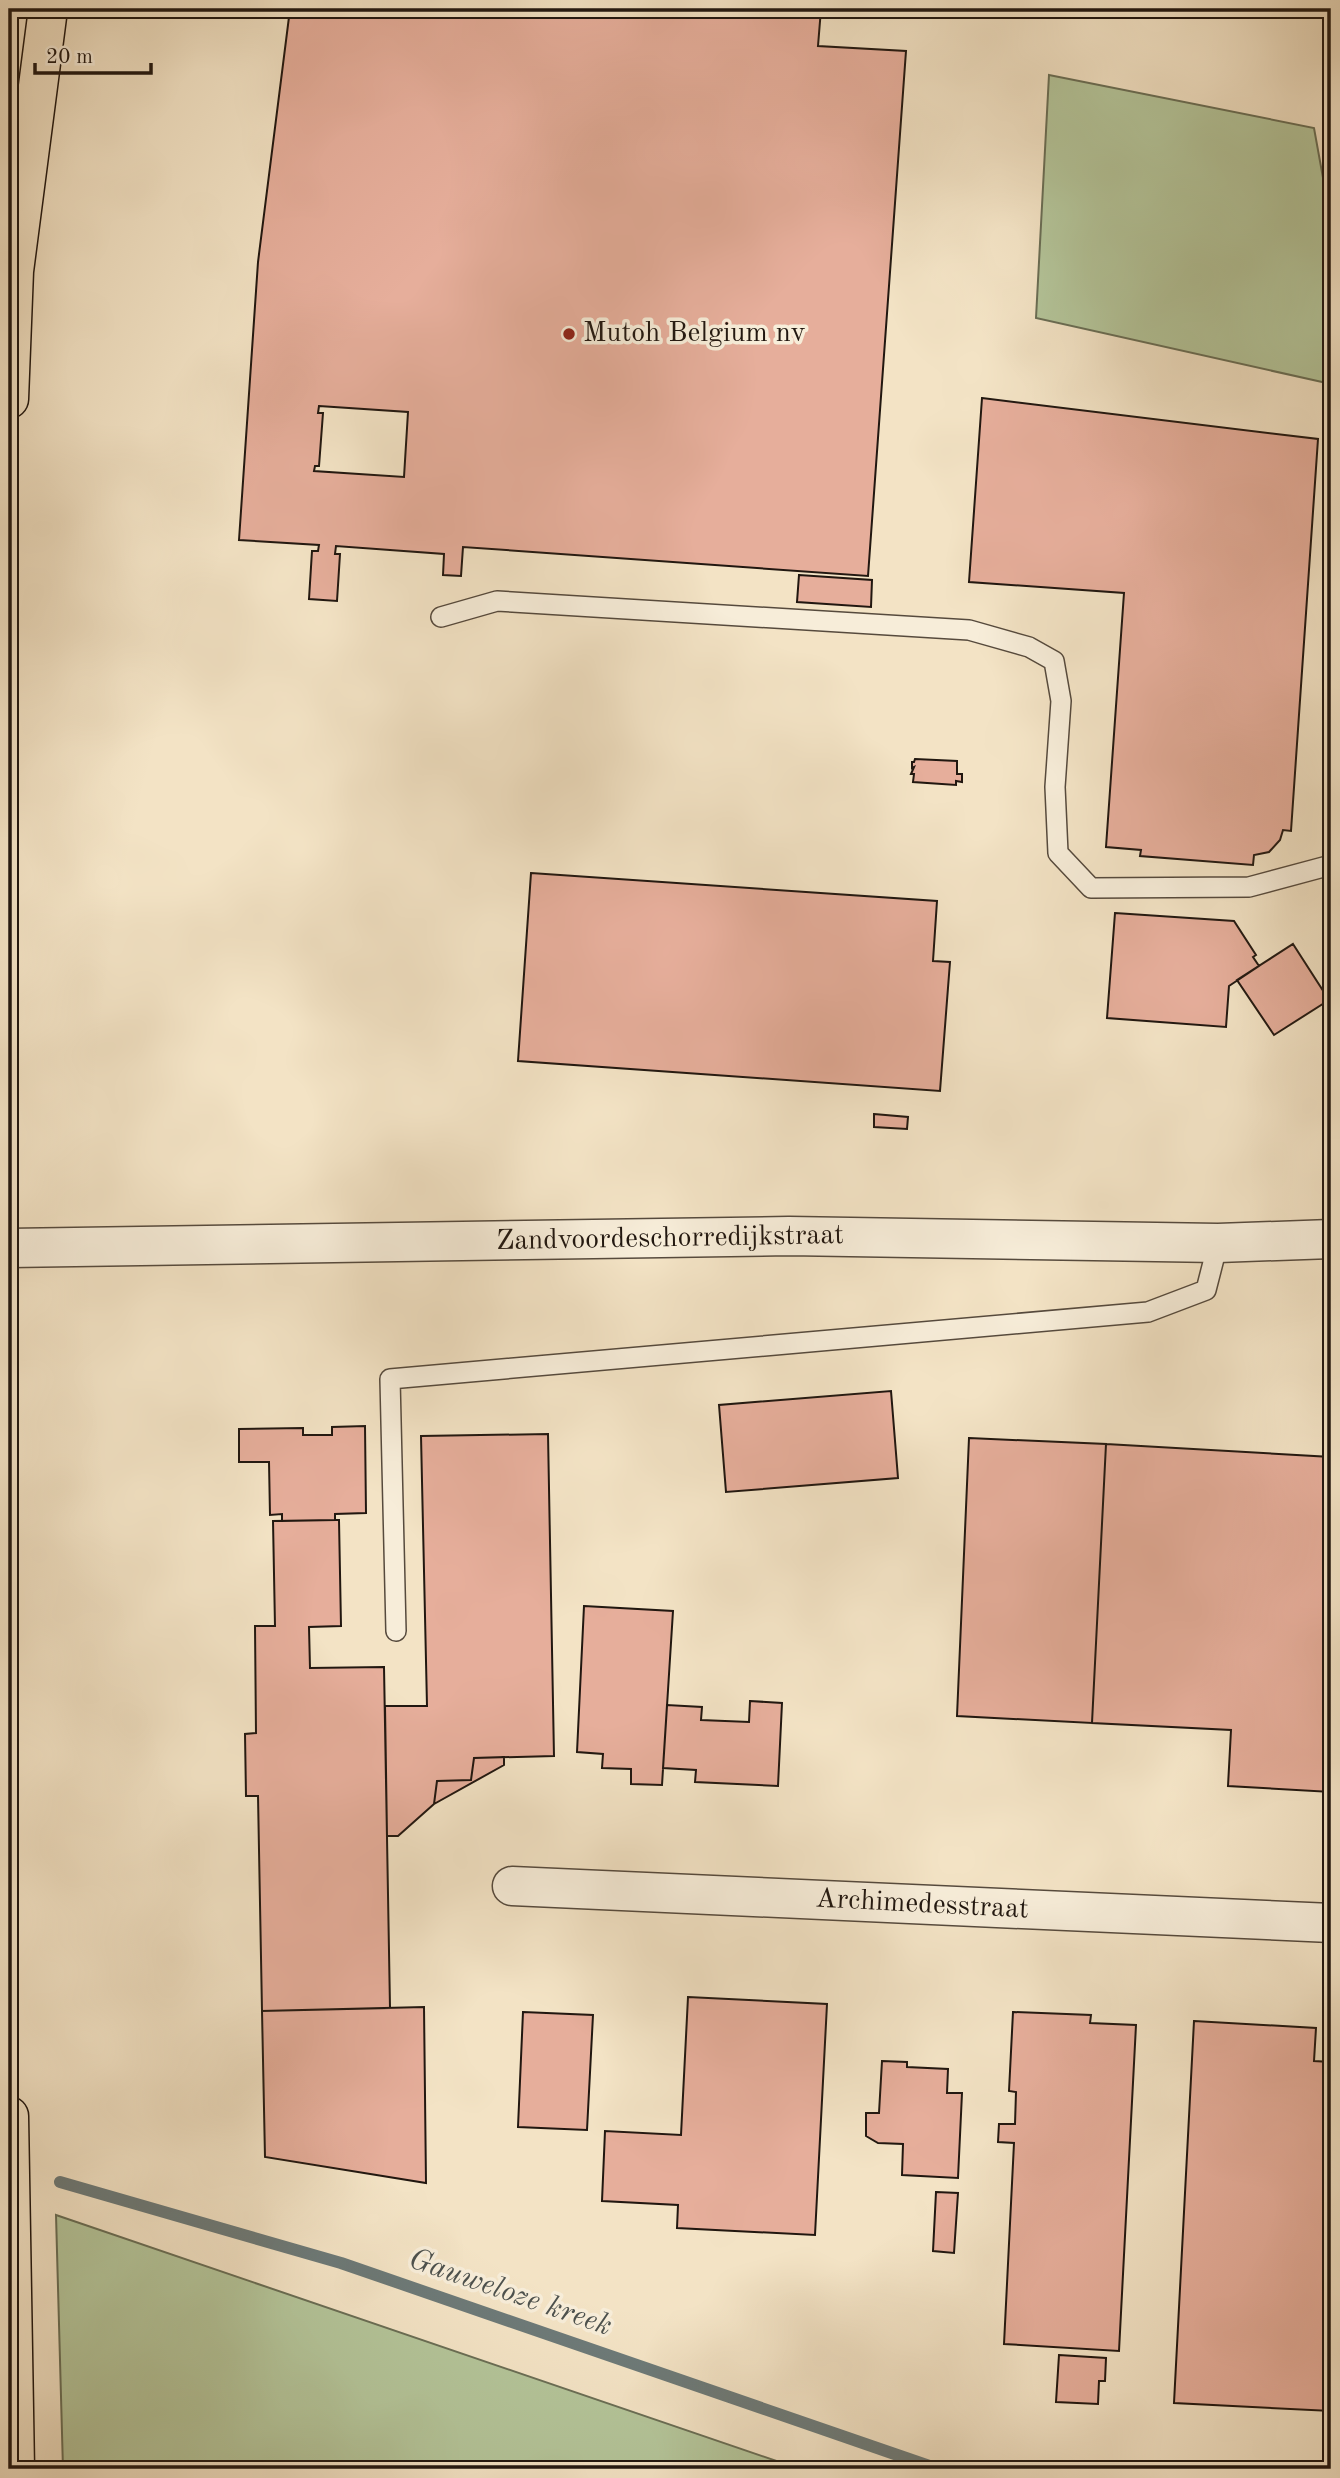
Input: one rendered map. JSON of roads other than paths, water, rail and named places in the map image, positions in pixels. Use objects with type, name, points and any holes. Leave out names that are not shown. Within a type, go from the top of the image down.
[{"type":"highway","points":[[9,399],[14,271],[48,9]]},
{"type":"highway","points":[[9,2116],[15,2469]]},
{"type":"street","name":"Zandvoordeschorredijkstraat","points":[[9,1248],[789,1236],[1218,1242],[1331,1239]]},
{"type":"street","name":"Archimedesstraat","points":[[512,1886],[1331,1923]]},
{"type":"lane","points":[[441,617],[497,601],[969,630],[1029,647],[1054,660],[1061,701],[1055,787],[1058,853],[1091,888],[1249,887],[1331,865]]},
{"type":"lane","points":[[396,1631],[390,1379],[1148,1312],[1206,1290],[1218,1242]]},
{"type":"waterway","name":"Gauweloze kreek","points":[[60,2182],[341,2263],[938,2469]]},
{"type":"place","name":"Mutoh Belgium nv","points":[[569,334]]}]
